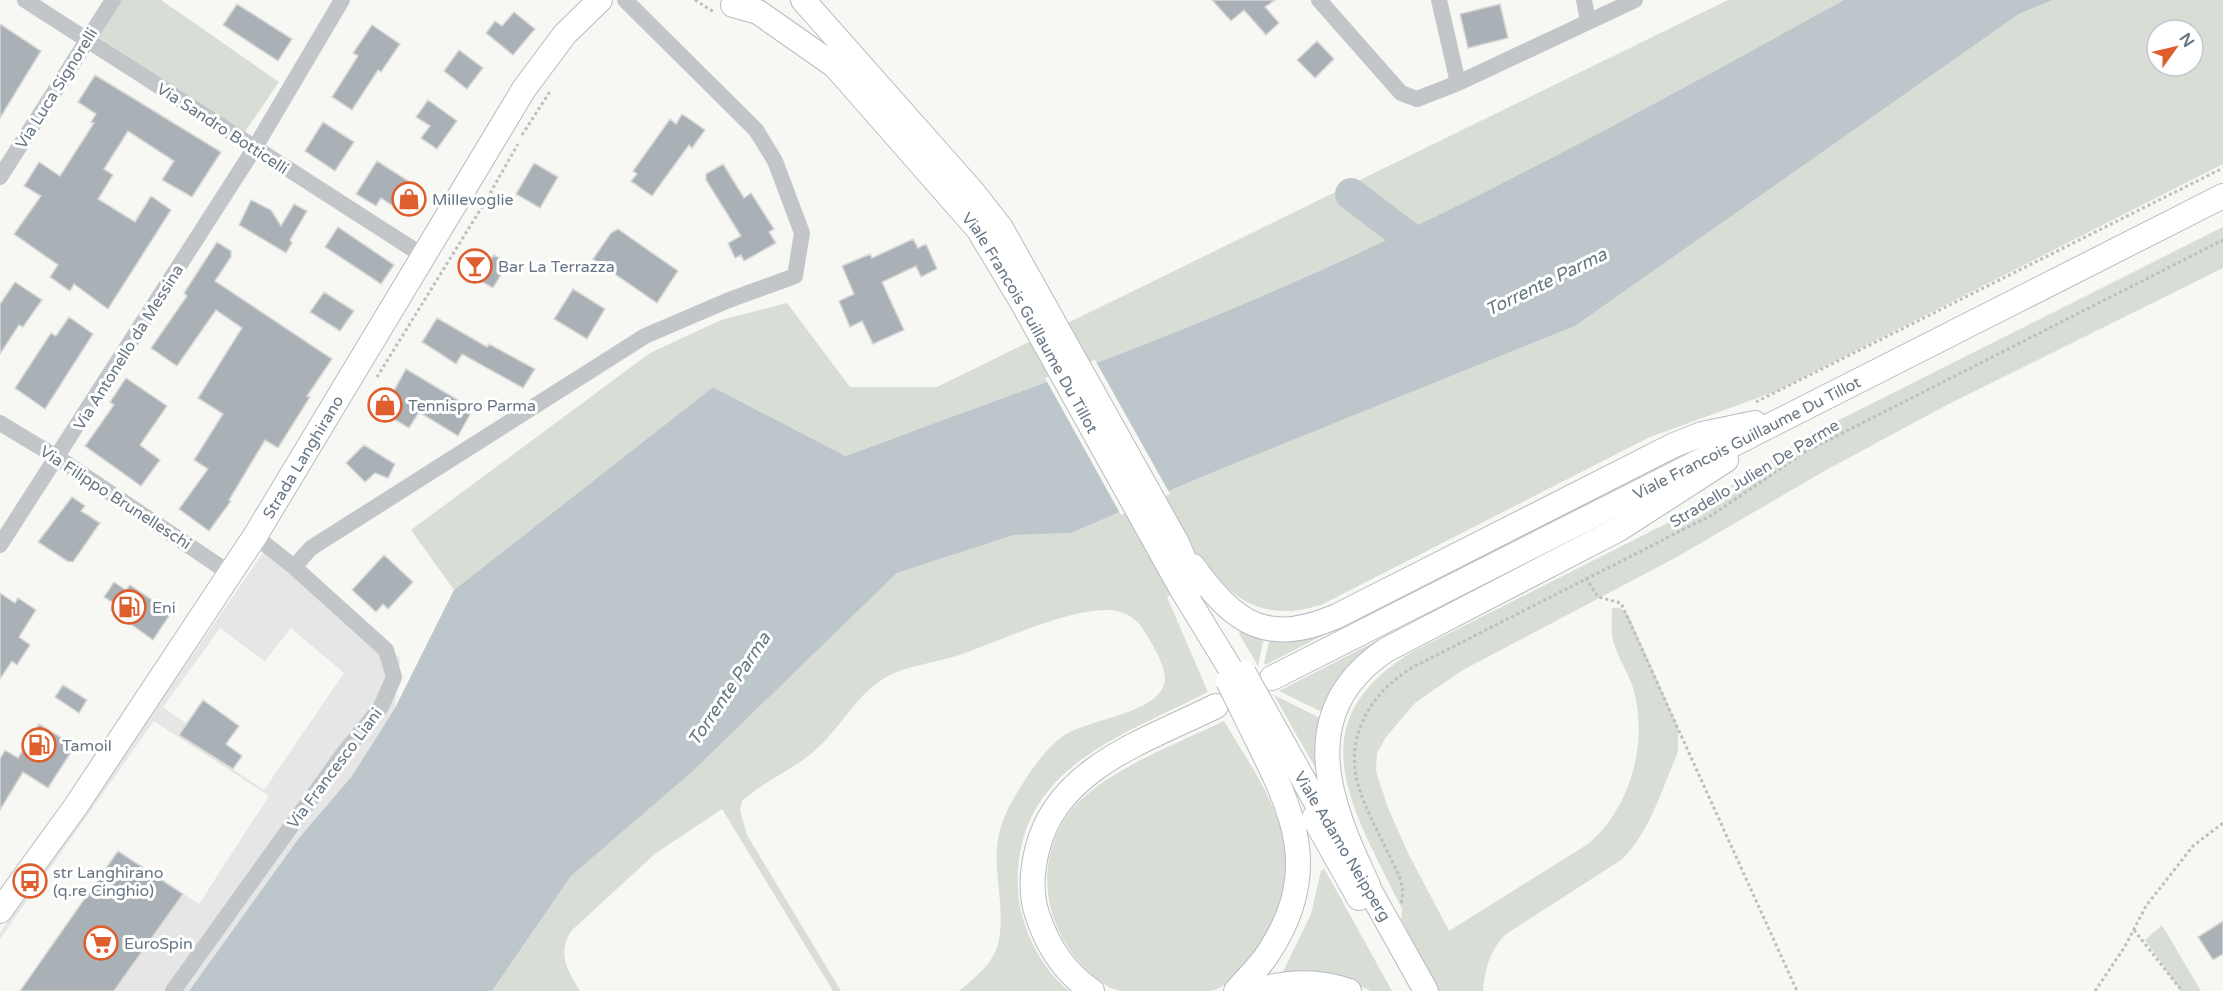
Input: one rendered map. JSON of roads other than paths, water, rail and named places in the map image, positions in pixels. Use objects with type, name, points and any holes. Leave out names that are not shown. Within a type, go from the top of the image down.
[{"type":"main road","name":"Strada Langhirano","points":[[0,911],[76,806],[231,574],[524,89],[565,34],[600,0]]},
{"type":"main road","points":[[727,3],[750,4],[760,0]]},
{"type":"main road","name":"Viale Francois Guillaume Du Tillot","points":[[803,0],[982,203],[1005,235],[1030,297],[1192,583]]},
{"type":"main road","name":"Viale Francois Guillaume Du Tillot","points":[[727,3],[758,12],[812,48],[846,76],[974,223],[1030,297],[1177,543],[1192,583],[1252,706]]},
{"type":"main road","name":"Viale Francois Guillaume Du Tillot","points":[[1272,678],[2223,196]]},
{"type":"main road","points":[[1192,583],[1245,620],[1275,629],[1305,628],[1337,616],[1674,445],[1702,434],[1786,416]]},
{"type":"main road","points":[[1368,885],[1337,813],[1327,773],[1328,743],[1332,721],[1343,696],[1356,676],[1386,650],[1633,521],[1699,480],[1786,416]]},
{"type":"main road","points":[[1092,991],[1074,977],[1060,960],[1047,939],[1036,910],[1032,880],[1044,828],[1064,796],[1095,768],[1216,706]]},
{"type":"main road","points":[[1236,991],[1268,954],[1282,929],[1293,903],[1299,862],[1296,834],[1252,706]]},
{"type":"main road","name":"Viale Adamo Neipperg","points":[[1252,706],[1368,885],[1426,991]]},
{"type":"main road","name":"Viale Adamo Neipperg","points":[[1252,706],[1410,991]]},
{"type":"main road","points":[[1253,991],[1301,983],[1330,986],[1349,991]]},
{"type":"street","name":"Via Sandro Botticelli","points":[[25,0],[422,255]]},
{"type":"street","name":"Via Luca Signorelli","points":[[0,177],[113,0]]},
{"type":"street","name":"Via Antonello da Messina","points":[[0,545],[58,458],[254,149],[342,0]]},
{"type":"street","points":[[294,567],[311,548],[645,336],[729,300],[795,276],[802,233],[775,161],[756,130],[625,0]]},
{"type":"street","points":[[1319,0],[1401,93],[1417,99],[1458,83],[1635,0]]},
{"type":"street","points":[[1439,0],[1458,83]]},
{"type":"street","points":[[1584,0],[1588,21]]},
{"type":"street","name":"Via Filippo Brunelleschi","points":[[0,423],[58,458],[231,574]]},
{"type":"street","name":"Via Francesco Liani","points":[[173,991],[343,754],[381,707],[394,676],[386,650],[294,567],[255,536]]},
{"type":"water","name":"Torrente Parma","points":[[1844,0],[2053,0],[2019,14],[1575,326],[1199,478],[1071,533],[1014,535],[897,573],[692,772],[571,876],[492,991],[189,991],[299,838],[352,776],[395,708],[454,590],[713,387],[845,456],[1175,332],[1355,255],[1567,150]]},
{"type":"waterway","points":[[1351,194],[1410,239],[1436,253]]},
{"type":"place","name":"Millevoglie","points":[[409,199]]},
{"type":"place","name":"Bar La Terrazza","points":[[475,266]]},
{"type":"place","name":"Tennispro Parma","points":[[385,405]]},
{"type":"place","name":"Eni","points":[[129,607]]},
{"type":"place","name":"Tamoil","points":[[39,745]]},
{"type":"place","name":"str Langhirano (q.re Cinghio)","points":[[30,881]]},
{"type":"place","name":"EuroSpin","points":[[101,943]]}]
